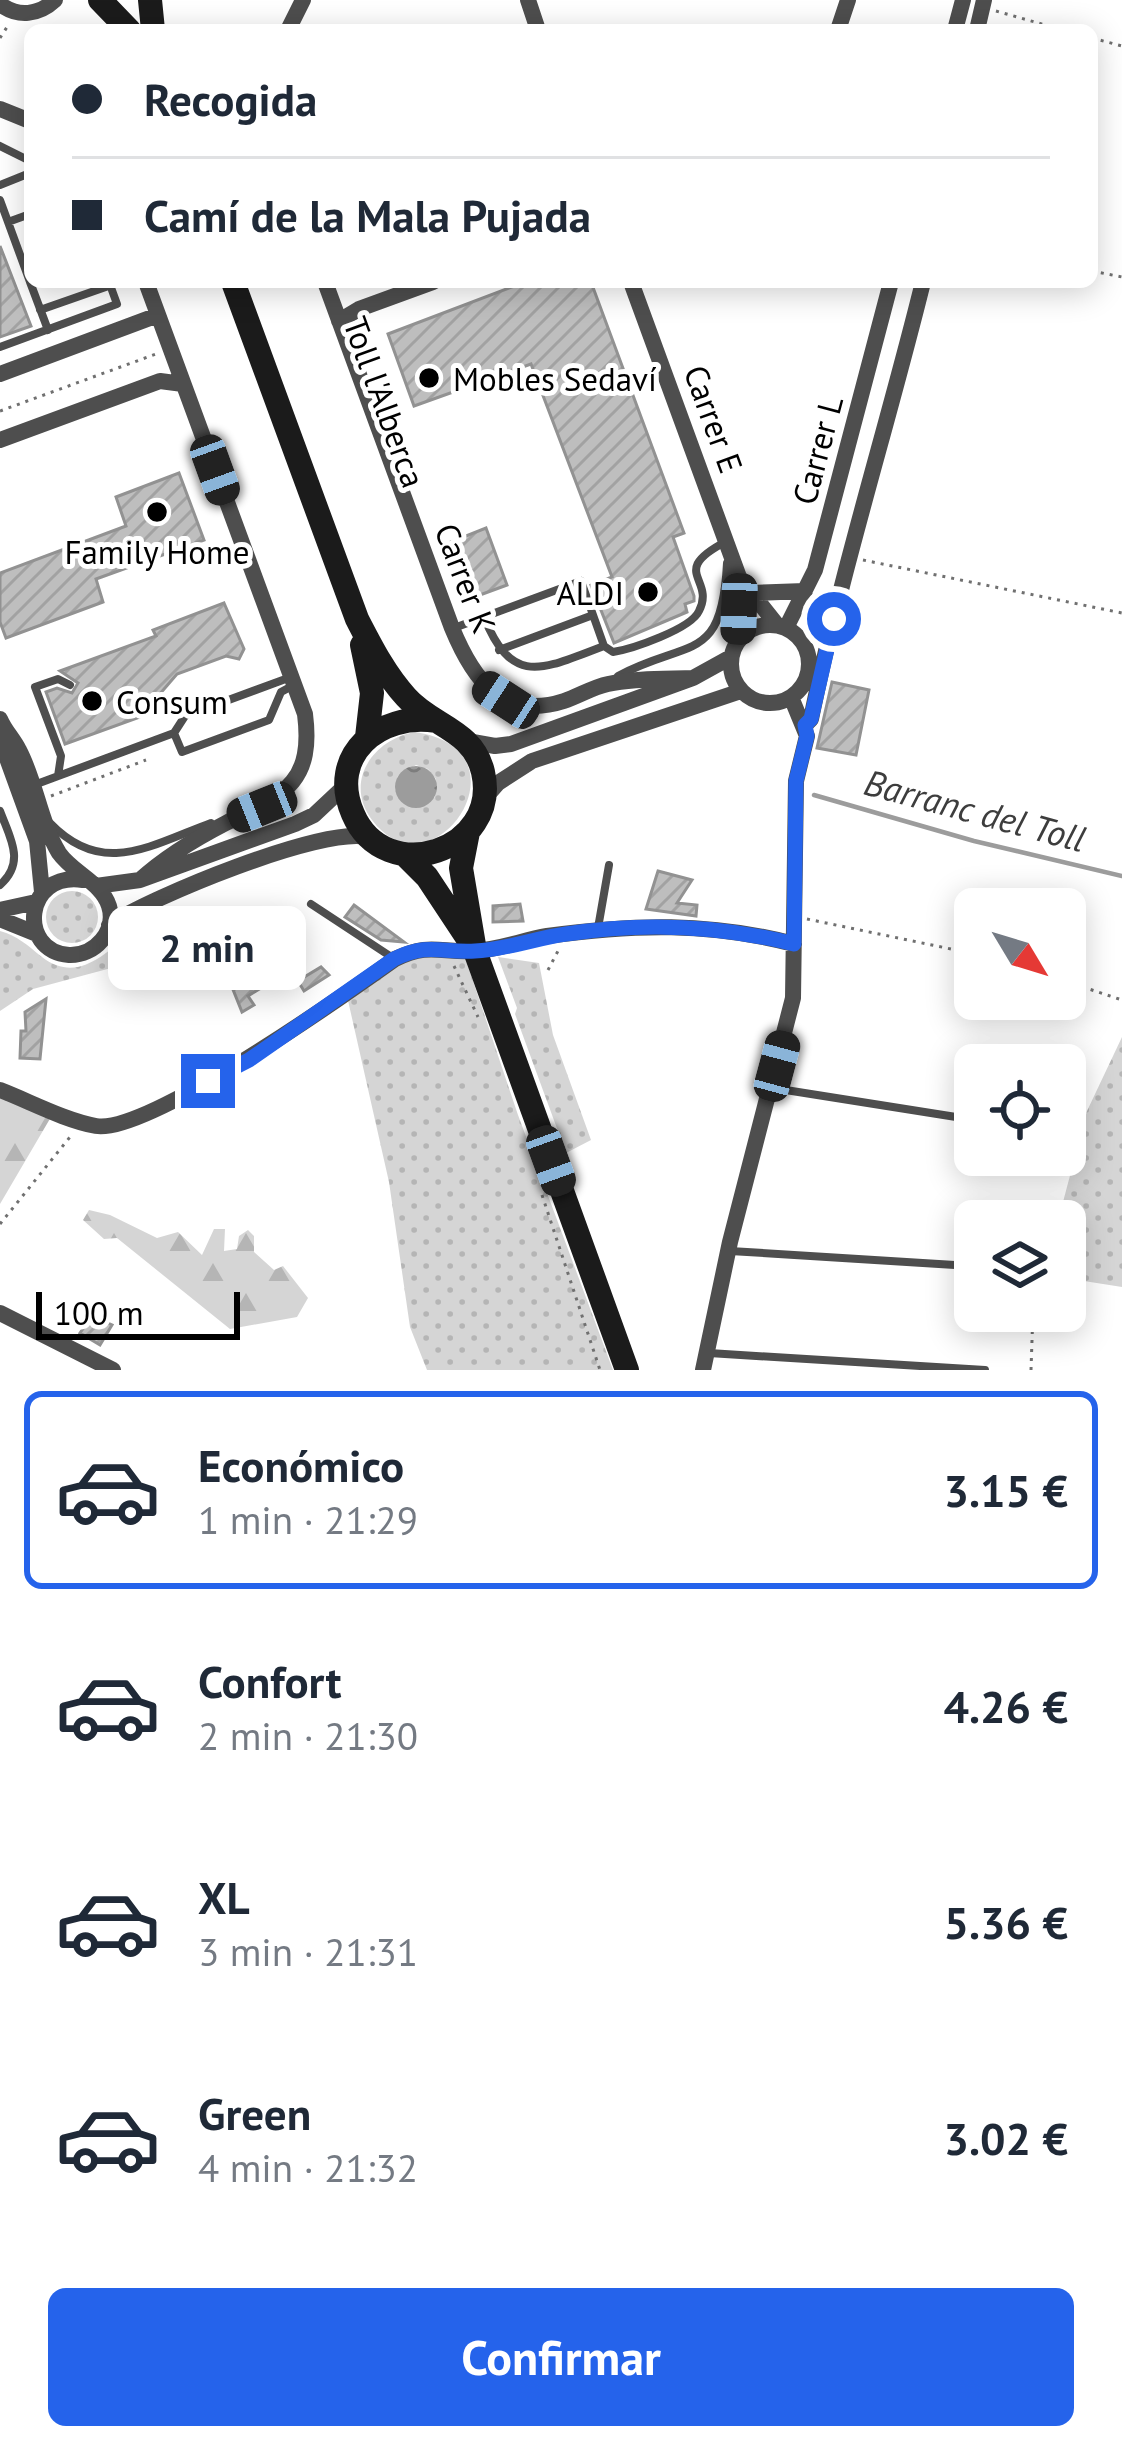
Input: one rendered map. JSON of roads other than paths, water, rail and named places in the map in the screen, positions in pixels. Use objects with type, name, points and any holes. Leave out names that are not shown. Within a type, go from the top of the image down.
[{"type":"main road","points":[[100,0],[123,24]]},
{"type":"main road","points":[[235,288],[357,619],[404,695],[467,741],[482,768],[484,799],[468,832],[461,868],[476,951],[627,1370]]},
{"type":"main road","points":[[357,619],[372,693],[367,737]]},
{"type":"main road","points":[[436,721],[399,720],[367,737],[356,751],[346,785],[355,821],[367,836],[405,855],[427,877],[476,951]]},
{"type":"main road","points":[[405,855],[439,852],[468,832]]},
{"type":"street","points":[[0,4],[28,14],[43,11],[55,0]]},
{"type":"street","points":[[140,880],[168,857],[280,797],[302,768],[308,735],[148,288]]},
{"type":"street","name":"Carrer K","points":[[327,288],[452,628],[481,684],[506,700],[559,703],[604,685],[693,679]]},
{"type":"street","points":[[339,321],[416,288]]},
{"type":"street","name":"Carrer E","points":[[633,288],[740,577]]},
{"type":"street","name":"Carrer L","points":[[782,627],[815,570],[890,288]]},
{"type":"street","points":[[805,725],[811,719],[922,288]]},
{"type":"street","points":[[0,374],[158,315]]},
{"type":"street","points":[[0,440],[160,381],[183,383]]},
{"type":"street","points":[[740,577],[782,627],[805,645],[809,658],[801,688],[778,703],[760,702],[741,691],[733,679],[740,577]]},
{"type":"street","points":[[752,592],[805,591]]},
{"type":"street","points":[[467,741],[512,744],[693,679],[734,649],[753,628],[782,627]]},
{"type":"street","points":[[484,799],[498,783],[532,761],[741,691]]},
{"type":"street","points":[[705,1362],[728,1251],[793,998],[796,781],[807,736],[791,698]]},
{"type":"street","points":[[2,738],[18,747],[62,858],[108,904],[110,925]]},
{"type":"street","points":[[2,738],[37,841],[39,897],[34,924],[38,934]]},
{"type":"street","points":[[0,915],[39,897],[61,880],[140,880],[296,824],[314,815],[346,785]]},
{"type":"street","points":[[0,915],[38,934],[54,951],[76,955],[98,945],[110,925],[154,898],[329,836],[367,836]]},
{"type":"street","points":[[0,1090],[99,1127],[125,1124],[249,1060],[394,959],[418,948],[476,951],[598,930],[717,927],[794,944]]},
{"type":"street","points":[[0,1313],[113,1370]]},
{"type":"lane","points":[[0,146],[24,157]]},
{"type":"lane","points":[[0,162],[12,152]]},
{"type":"lane","points":[[0,200],[24,265]]},
{"type":"lane","points":[[8,221],[24,216]]},
{"type":"lane","points":[[19,251],[24,250]]},
{"type":"lane","points":[[32,288],[48,329]]},
{"type":"lane","points":[[40,310],[99,288]]},
{"type":"lane","points":[[0,346],[117,304],[114,288]]},
{"type":"lane","points":[[452,628],[581,581],[604,646],[613,652],[625,650],[687,624],[699,613],[702,597],[694,570],[697,562],[704,553],[728,543],[725,603],[708,636],[695,647],[625,672],[604,685]]},
{"type":"lane","points":[[499,650],[593,614]]},
{"type":"lane","points":[[484,617],[499,650],[524,668],[541,668],[604,646]]},
{"type":"lane","points":[[58,776],[61,756],[35,687],[58,679],[70,685]]},
{"type":"lane","points":[[174,733],[182,752],[269,720],[281,692],[292,681]]},
{"type":"lane","points":[[236,818],[113,855],[83,849],[38,801],[58,776],[174,733],[185,716],[292,681]]},
{"type":"lane","points":[[61,756],[81,767]]},
{"type":"lane","points":[[0,811],[16,864],[0,885]]},
{"type":"lane","points":[[598,930],[609,865]]},
{"type":"lane","points":[[311,904],[394,959]]},
{"type":"lane","points":[[771,1087],[954,1117]]},
{"type":"lane","points":[[728,1251],[954,1265]]},
{"type":"lane","points":[[705,1362],[985,1370]]},
{"type":"water","points":[[416,766],[431,772],[437,787],[431,802],[416,808],[401,802],[395,787],[401,772]]},
{"type":"waterway","name":"Barranc del Toll","points":[[814,795],[974,841],[1122,876]]},
{"type":"place","name":"Mobles Sedaví","points":[[429,378]]},
{"type":"place","name":"Family Home","points":[[157,512]]},
{"type":"place","name":"ALDI","points":[[648,592]]},
{"type":"place","name":"Consum","points":[[92,701]]}]
